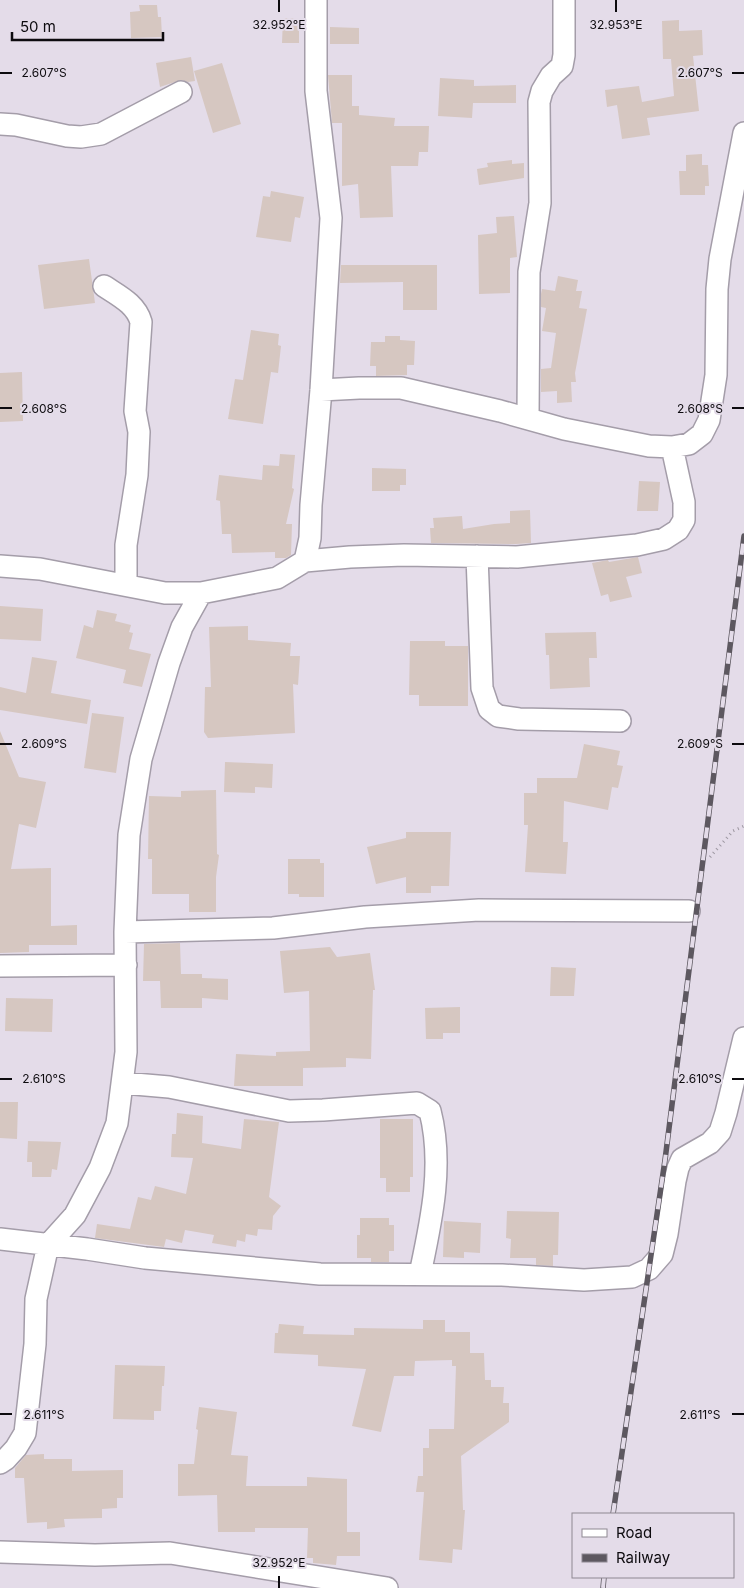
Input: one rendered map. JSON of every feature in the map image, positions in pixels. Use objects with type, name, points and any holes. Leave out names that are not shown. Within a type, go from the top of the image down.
[{"type":"street","points":[[305,561],[310,538],[331,218],[316,91],[316,0]]},
{"type":"street","points":[[528,418],[529,272],[540,203],[539,102],[542,91],[551,76],[562,66],[564,55],[564,0]]},
{"type":"street","points":[[0,124],[16,125],[67,136],[101,134],[181,92]]},
{"type":"street","points":[[321,390],[401,388],[528,418],[564,429],[649,446],[672,447],[689,444],[702,434],[709,420],[716,375],[717,289],[720,259],[744,133]]},
{"type":"street","points":[[104,286],[139,312],[142,322],[135,410],[139,432],[137,475],[126,545],[126,585]]},
{"type":"street","points":[[0,566],[40,569],[165,593],[201,593],[277,578],[305,561],[368,556],[517,557],[637,545],[664,539],[678,530],[684,520],[684,502],[672,447]]},
{"type":"street","points":[[477,556],[482,688],[489,709],[498,716],[519,719],[620,721]]},
{"type":"street","points":[[0,1463],[16,1448],[25,1433],[35,1344],[36,1299],[48,1244],[75,1215],[100,1168],[117,1123],[126,1052],[125,932],[129,835],[142,759],[169,663],[182,627],[201,593]]},
{"type":"street","points":[[125,932],[273,928],[365,917],[479,910],[689,911]]},
{"type":"street","points":[[0,966],[126,965]]},
{"type":"street","points":[[0,1240],[87,1248],[145,1258],[320,1274],[502,1275],[584,1280],[632,1277],[649,1269],[662,1254],[675,1181],[682,1159],[710,1143],[720,1132],[744,1038]]},
{"type":"street","points":[[123,1083],[169,1087],[288,1111],[417,1103],[430,1111],[434,1127],[436,1163],[431,1223],[420,1274]]},
{"type":"street","points":[[0,1552],[95,1555],[170,1553],[387,1588]]},
{"type":"street","points":[[397,1588],[404,1588]]},
{"type":"path","points":[[710,857],[733,831],[744,826]]},
{"type":"building","points":[[139,5],[157,5],[158,17],[161,17],[162,37],[131,38],[130,12],[140,11]]},
{"type":"building","points":[[283,18],[299,19],[299,43],[282,43]]},
{"type":"building","points":[[679,20],[679,31],[702,30],[703,55],[693,56],[699,111],[647,118],[650,135],[622,139],[617,105],[607,107],[605,90],[639,86],[642,102],[674,96],[671,59],[663,59],[662,21]]},
{"type":"building","points":[[330,27],[359,28],[359,44],[330,44]]},
{"type":"building","points":[[191,57],[195,81],[181,80],[160,87],[156,63]]},
{"type":"building","points":[[222,63],[241,124],[213,133],[194,71]]},
{"type":"building","points":[[328,75],[352,75],[352,106],[359,106],[359,115],[395,118],[394,126],[429,126],[428,152],[419,152],[418,166],[391,166],[393,217],[360,218],[358,184],[342,186],[342,123],[332,123]]},
{"type":"building","points":[[440,78],[474,80],[474,86],[516,85],[516,103],[473,103],[472,118],[438,116]]},
{"type":"building","points":[[702,154],[702,165],[708,165],[709,186],[705,186],[705,195],[680,195],[679,171],[686,171],[686,155]]},
{"type":"building","points":[[512,160],[512,164],[524,163],[524,178],[479,185],[477,169],[488,167],[487,163]]},
{"type":"building","points":[[271,191],[304,197],[300,218],[295,217],[291,242],[256,237],[263,196],[270,197]]},
{"type":"building","points":[[514,216],[517,257],[510,258],[510,293],[479,294],[478,235],[497,233],[496,217]]},
{"type":"building","points":[[89,259],[95,303],[44,309],[38,265]]},
{"type":"building","points":[[341,265],[437,265],[437,310],[403,310],[403,282],[340,283]]},
{"type":"building","points":[[558,276],[578,280],[576,291],[582,291],[579,308],[587,309],[575,373],[576,382],[571,382],[572,402],[557,403],[557,391],[541,392],[541,369],[551,368],[556,333],[542,331],[546,308],[541,307],[541,294],[542,289],[555,291]]},
{"type":"building","points":[[251,330],[279,334],[278,345],[281,346],[278,373],[271,372],[263,424],[228,419],[235,379],[243,380]]},
{"type":"building","points":[[385,336],[400,336],[400,340],[415,341],[414,365],[407,365],[407,375],[376,376],[376,366],[370,366],[371,342],[385,342]]},
{"type":"building","points":[[22,372],[23,421],[0,422],[0,373]]},
{"type":"building","points":[[280,454],[295,455],[292,488],[294,489],[286,524],[292,524],[291,555],[286,558],[275,558],[275,552],[232,553],[231,534],[222,534],[220,501],[216,500],[219,475],[262,480],[263,465],[279,466]]},
{"type":"building","points":[[372,468],[406,469],[406,485],[400,485],[400,491],[372,491]]},
{"type":"building","points":[[639,481],[660,482],[658,511],[637,511]]},
{"type":"building","points":[[530,510],[531,543],[431,543],[430,528],[434,528],[433,518],[462,516],[463,529],[510,523],[510,511]]},
{"type":"building","points":[[638,557],[642,573],[626,577],[632,597],[610,602],[608,594],[601,596],[592,563]]},
{"type":"building","points":[[0,606],[43,609],[41,641],[0,639]]},
{"type":"building","points":[[97,610],[117,614],[115,621],[131,625],[129,632],[133,633],[129,649],[151,654],[142,687],[123,683],[126,670],[76,658],[84,625],[93,628]]},
{"type":"building","points":[[248,626],[248,640],[291,643],[290,656],[300,656],[298,685],[293,684],[295,733],[208,738],[204,732],[205,687],[211,687],[209,627]]},
{"type":"building","points":[[596,632],[597,658],[589,658],[590,687],[550,689],[549,655],[546,655],[545,633]]},
{"type":"building","points":[[410,641],[445,641],[445,646],[468,646],[468,706],[419,706],[419,695],[409,695]]},
{"type":"building","points":[[32,657],[57,661],[51,693],[91,700],[87,724],[0,710],[0,687],[26,693]]},
{"type":"building","points":[[92,713],[124,717],[116,773],[84,768]]},
{"type":"building","points":[[0,731],[19,777],[46,782],[36,828],[19,824],[11,869],[51,868],[51,926],[77,925],[77,945],[29,945],[29,952],[0,953]]},
{"type":"building","points":[[584,744],[620,751],[617,765],[623,766],[618,788],[612,787],[608,810],[564,801],[563,842],[568,842],[566,874],[525,872],[528,825],[524,825],[524,793],[537,793],[537,778],[577,778]]},
{"type":"building","points":[[225,762],[273,764],[272,788],[255,787],[255,793],[224,792]]},
{"type":"building","points":[[216,790],[217,854],[219,855],[216,877],[216,912],[189,912],[189,894],[152,894],[152,859],[148,859],[149,796],[181,797],[181,791]]},
{"type":"building","points":[[406,832],[451,832],[449,886],[431,886],[431,893],[406,893],[406,877],[376,884],[367,847],[406,838]]},
{"type":"building","points":[[288,859],[320,859],[320,863],[324,863],[324,897],[299,897],[299,894],[288,894]]},
{"type":"building","points":[[180,943],[181,974],[202,974],[202,978],[228,979],[228,1000],[202,998],[202,1008],[161,1008],[160,981],[143,981],[144,944]]},
{"type":"building","points":[[330,947],[337,957],[370,953],[375,990],[373,990],[371,1059],[346,1058],[346,1067],[303,1068],[303,1086],[234,1086],[236,1054],[276,1056],[276,1052],[310,1051],[309,991],[284,993],[280,951]]},
{"type":"building","points":[[551,967],[576,968],[574,996],[550,996]]},
{"type":"building","points":[[6,998],[53,999],[52,1032],[5,1031]]},
{"type":"building","points":[[460,1007],[460,1033],[443,1033],[443,1039],[426,1039],[425,1008]]},
{"type":"building","points":[[0,1102],[18,1102],[17,1139],[0,1138]]},
{"type":"building","points":[[177,1113],[203,1116],[202,1143],[241,1149],[244,1119],[279,1122],[269,1197],[281,1206],[273,1216],[272,1230],[258,1229],[257,1236],[246,1234],[245,1242],[237,1240],[236,1247],[212,1243],[214,1235],[185,1230],[182,1243],[166,1239],[164,1247],[95,1238],[97,1224],[130,1229],[138,1197],[151,1200],[155,1186],[186,1194],[193,1158],[171,1157],[172,1134],[176,1134]]},
{"type":"building","points":[[380,1119],[413,1119],[413,1177],[410,1177],[410,1192],[386,1192],[386,1178],[380,1178]]},
{"type":"building","points":[[28,1141],[61,1142],[57,1170],[52,1169],[51,1177],[32,1177],[32,1162],[27,1162]]},
{"type":"building","points":[[507,1211],[559,1212],[558,1255],[553,1255],[553,1266],[536,1265],[536,1258],[510,1258],[511,1239],[506,1238]]},
{"type":"building","points":[[360,1218],[389,1218],[389,1225],[394,1225],[394,1251],[389,1251],[389,1262],[371,1262],[371,1258],[357,1258],[357,1235],[360,1235]]},
{"type":"building","points":[[444,1221],[481,1223],[480,1253],[464,1252],[464,1258],[443,1257]]},
{"type":"building","points":[[423,1320],[445,1320],[445,1332],[470,1332],[470,1353],[484,1353],[485,1380],[491,1380],[491,1387],[504,1387],[503,1403],[509,1403],[509,1422],[461,1456],[463,1510],[465,1510],[462,1550],[453,1549],[452,1563],[419,1560],[424,1492],[416,1492],[418,1476],[423,1476],[423,1448],[429,1448],[429,1429],[454,1429],[456,1366],[452,1366],[452,1360],[415,1361],[414,1376],[394,1376],[381,1432],[352,1426],[366,1369],[318,1366],[318,1355],[274,1353],[275,1333],[278,1333],[279,1324],[304,1326],[303,1334],[354,1335],[354,1328],[423,1329]]},
{"type":"building","points":[[115,1365],[165,1366],[161,1411],[154,1411],[154,1420],[113,1419]]},
{"type":"building","points":[[199,1407],[237,1412],[231,1455],[248,1456],[246,1486],[307,1486],[307,1477],[347,1479],[347,1532],[360,1532],[360,1556],[337,1556],[336,1565],[313,1563],[313,1558],[307,1558],[308,1528],[255,1528],[255,1532],[218,1532],[217,1495],[178,1496],[178,1464],[194,1464]]},
{"type":"building","points":[[44,1454],[44,1459],[72,1459],[72,1471],[123,1470],[123,1498],[117,1498],[117,1508],[102,1509],[102,1518],[64,1519],[65,1527],[47,1529],[47,1522],[27,1523],[24,1478],[15,1478],[15,1468],[26,1455]]},
{"type":"railway","points":[[613,1513],[665,1160],[744,536]]},
{"type":"railway","points":[[603,1588],[604,1578]]}]
